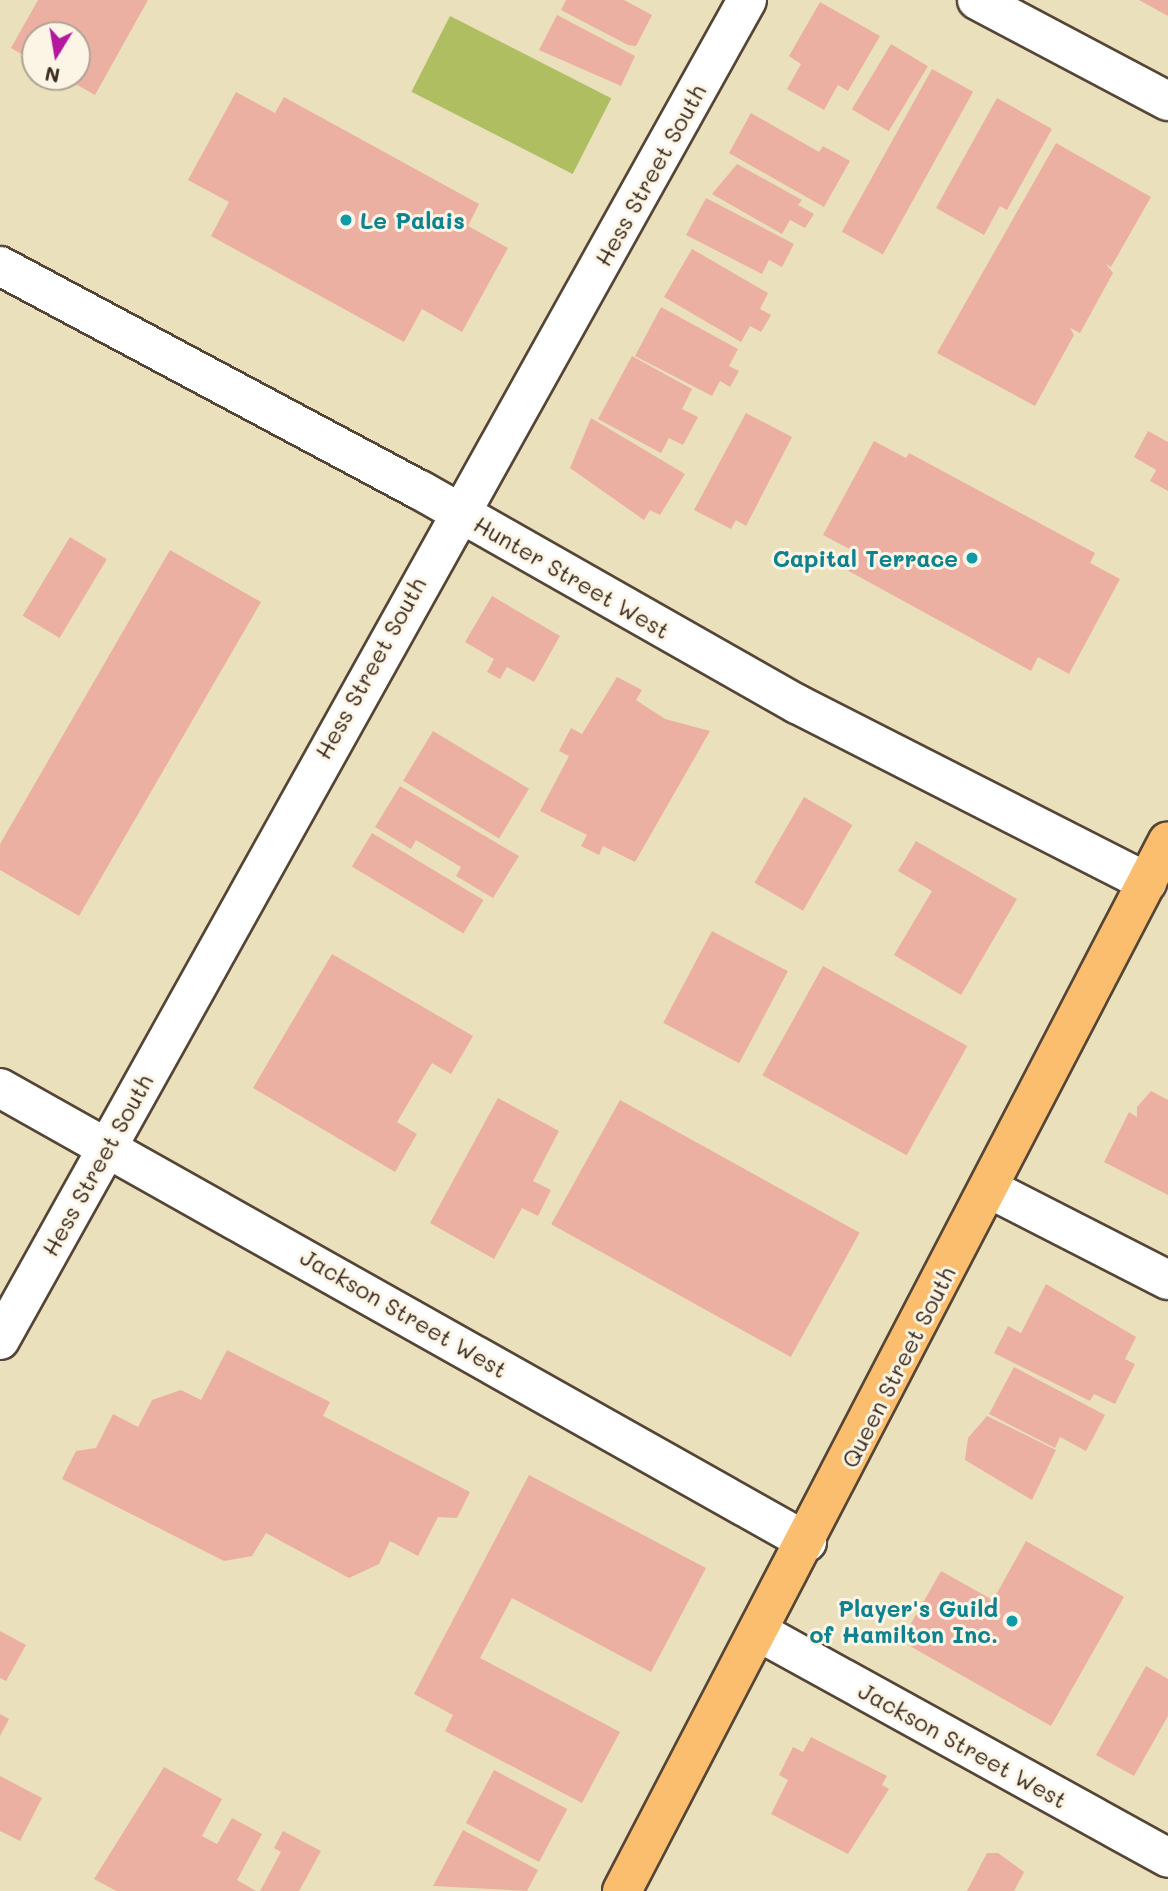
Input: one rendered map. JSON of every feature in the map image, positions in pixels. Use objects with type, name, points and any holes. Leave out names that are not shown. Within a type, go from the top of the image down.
[{"type":"main road","name":"Queen Street South","points":[[622,1891],[807,1542],[1168,841]]},
{"type":"street","name":"Hess Street South","points":[[0,1340],[459,512],[747,0]]},
{"type":"street","points":[[977,0],[1165,91]]},
{"type":"street","name":"Hunter Street West","points":[[0,266],[459,512],[797,704],[1147,882]]},
{"type":"street","name":"Jackson Street West","points":[[0,1088],[107,1145],[807,1542]]},
{"type":"street","points":[[990,1189],[1168,1280]]},
{"type":"street","name":"Jackson Street West","points":[[759,1632],[1168,1858]]},
{"type":"green space","points":[[450,16],[611,98],[573,174],[411,92]]},
{"type":"building","points":[[38,0],[148,0],[95,95],[88,91],[91,91],[91,21],[26,21]]},
{"type":"building","points":[[566,0],[624,0],[652,15],[636,46],[628,45],[561,10]]},
{"type":"building","points":[[1139,0],[1168,0],[1168,16]]},
{"type":"building","points":[[820,2],[880,36],[848,91],[838,85],[824,110],[787,89],[801,64],[789,56]]},
{"type":"building","points":[[557,15],[635,56],[621,86],[539,50]]},
{"type":"building","points":[[21,30],[21,54],[11,48]]},
{"type":"building","points":[[891,44],[928,66],[889,131],[852,109]]},
{"type":"building","points":[[932,69],[973,92],[883,254],[842,232]]},
{"type":"building","name":"Le Palais","points":[[236,92],[275,113],[284,97],[479,204],[468,226],[508,248],[462,332],[422,309],[404,342],[211,236],[229,202],[188,180]]},
{"type":"building","points":[[997,98],[1052,129],[1007,210],[1000,206],[984,235],[936,208]]},
{"type":"building","points":[[751,113],[819,152],[823,146],[850,161],[824,207],[729,153]]},
{"type":"building","points":[[1056,143],[1151,197],[1111,267],[1106,264],[1113,273],[1080,333],[1070,328],[1074,335],[1035,406],[937,353]]},
{"type":"building","points":[[737,164],[802,200],[798,205],[814,214],[805,228],[790,220],[782,234],[712,194]]},
{"type":"building","points":[[706,198],[794,244],[782,267],[769,260],[762,274],[686,235]]},
{"type":"building","points":[[692,249],[768,293],[760,309],[771,315],[761,332],[750,326],[741,342],[664,297]]},
{"type":"building","points":[[661,307],[738,349],[729,366],[739,371],[730,387],[720,381],[712,396],[635,356]]},
{"type":"building","points":[[632,356],[692,389],[682,409],[698,417],[683,445],[669,438],[661,453],[598,419]]},
{"type":"building","points":[[746,413],[792,437],[746,526],[736,520],[731,529],[694,510]]},
{"type":"building","points":[[591,418],[685,474],[660,515],[650,510],[644,520],[570,468]]},
{"type":"building","points":[[1148,431],[1168,442],[1168,491],[1150,481],[1156,470],[1134,457]]},
{"type":"building","name":"Capital Terrace","points":[[874,441],[906,458],[909,453],[1095,553],[1090,563],[1120,579],[1069,674],[1038,657],[1031,671],[845,569],[855,552],[823,535]]},
{"type":"building","points":[[70,537],[107,559],[59,638],[23,616]]},
{"type":"building","points":[[170,550],[261,602],[79,916],[0,870],[0,844]]},
{"type":"building","points":[[492,596],[560,636],[534,682],[507,667],[500,679],[487,672],[494,659],[465,642]]},
{"type":"building","points":[[617,677],[642,690],[636,700],[665,719],[710,731],[635,862],[603,846],[599,855],[581,846],[587,835],[540,811],[569,756],[559,751],[571,728],[582,734]]},
{"type":"building","points":[[433,731],[529,789],[499,838],[403,781]]},
{"type":"building","points":[[400,786],[519,856],[493,898],[456,876],[461,867],[416,840],[411,849],[375,827]]},
{"type":"building","points":[[804,797],[852,825],[803,911],[754,883]]},
{"type":"building","points":[[372,833],[483,900],[463,933],[352,866]]},
{"type":"building","points":[[916,841],[1017,899],[961,995],[894,955],[932,891],[898,871]]},
{"type":"building","points":[[712,931],[788,971],[739,1063],[663,1023]]},
{"type":"building","points":[[332,954],[473,1036],[451,1074],[432,1063],[397,1122],[417,1134],[395,1172],[253,1088]]},
{"type":"building","points":[[823,966],[967,1046],[907,1155],[762,1075]]},
{"type":"building","points":[[1151,1091],[1168,1100],[1168,1195],[1104,1162],[1129,1112],[1137,1117],[1137,1107]]},
{"type":"building","points":[[498,1098],[559,1131],[533,1181],[551,1190],[538,1216],[522,1208],[494,1259],[430,1223]]},
{"type":"building","points":[[620,1100],[860,1233],[791,1357],[551,1224]]},
{"type":"building","points":[[1046,1284],[1136,1337],[1125,1359],[1135,1364],[1115,1404],[1094,1394],[1090,1401],[994,1353],[1008,1326],[1021,1333]]},
{"type":"building","points":[[227,1350],[330,1402],[323,1416],[470,1492],[457,1518],[438,1517],[418,1556],[390,1541],[379,1564],[349,1578],[266,1533],[252,1556],[224,1561],[62,1479],[76,1451],[96,1448],[113,1414],[138,1427],[152,1400],[181,1390],[201,1400]]},
{"type":"building","points":[[1014,1367],[1105,1415],[1086,1451],[1060,1437],[1055,1448],[989,1414]]},
{"type":"building","points":[[987,1416],[1056,1450],[1032,1500],[965,1460],[968,1438]]},
{"type":"building","points":[[529,1475],[706,1568],[651,1672],[512,1598],[480,1658],[620,1732],[582,1803],[445,1731],[453,1715],[414,1694]]},
{"type":"building","name":"Player's Guild of Hamilton Inc.","points":[[1026,1541],[1124,1597],[1051,1726],[901,1641],[941,1571],[993,1600]]},
{"type":"building","points":[[0,1631],[26,1645],[6,1681],[0,1678]]},
{"type":"building","points":[[1146,1666],[1168,1679],[1168,1716],[1134,1776],[1096,1755]]},
{"type":"building","points":[[0,1714],[9,1719],[0,1736]]},
{"type":"building","points":[[811,1737],[887,1776],[882,1785],[889,1789],[848,1854],[771,1814],[788,1780],[779,1775],[793,1747],[803,1752]]},
{"type":"building","points":[[164,1767],[222,1799],[202,1836],[217,1844],[232,1818],[262,1834],[237,1880],[256,1891],[116,1891],[94,1879]]},
{"type":"building","points":[[494,1770],[567,1809],[539,1862],[466,1823]]},
{"type":"building","points":[[0,1776],[42,1798],[20,1841],[0,1831]]},
{"type":"building","points":[[463,1830],[538,1870],[527,1891],[433,1886]]},
{"type":"building","points":[[283,1831],[321,1851],[299,1891],[260,1891],[281,1852],[274,1848]]},
{"type":"building","points":[[987,1853],[998,1853],[1024,1872],[1014,1891],[967,1891]]},
{"type":"place","name":"Le Palais","points":[[346,220]]},
{"type":"place","name":"Capital Terrace","points":[[972,558]]},
{"type":"place","name":"Player's Guild of Hamilton Inc.","points":[[1012,1621]]}]
